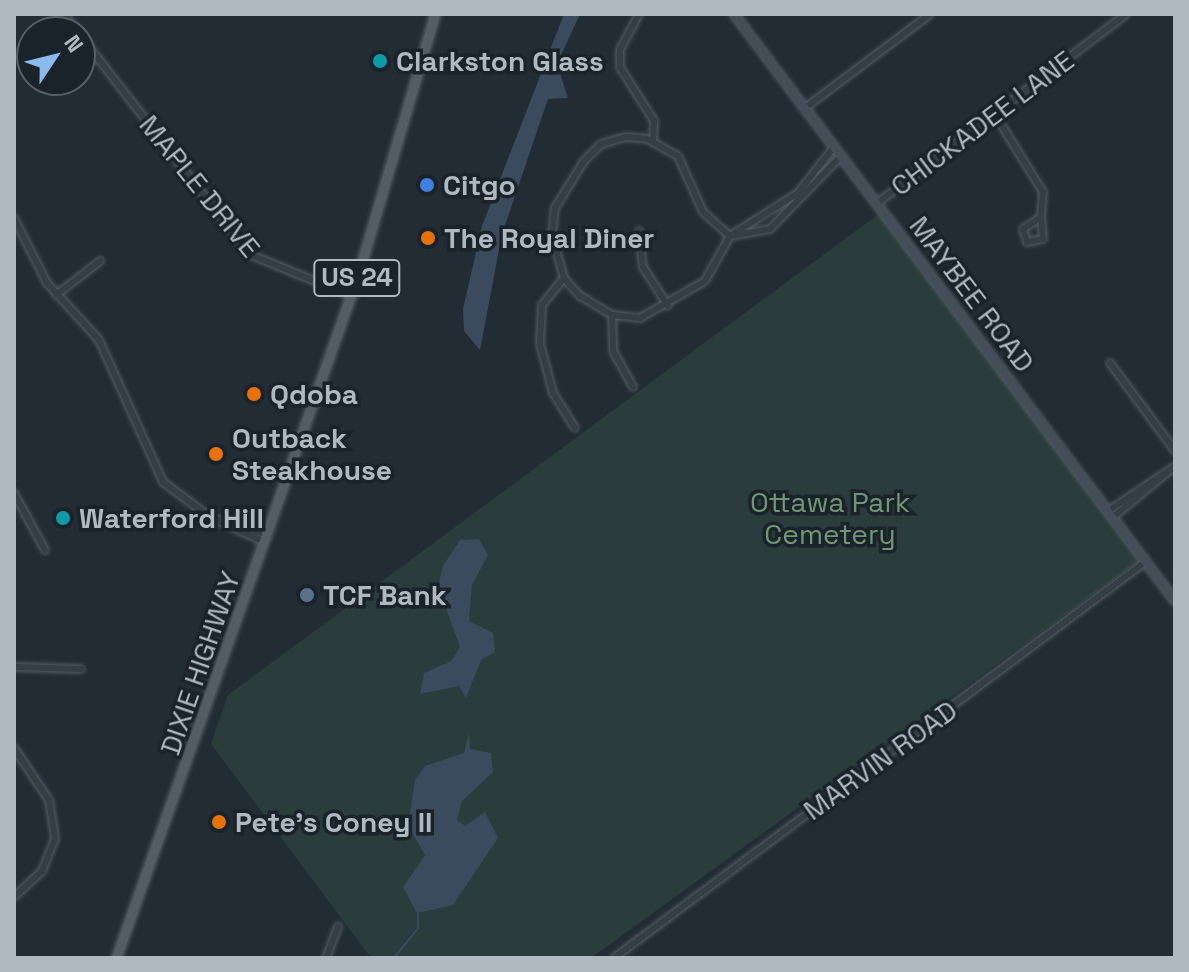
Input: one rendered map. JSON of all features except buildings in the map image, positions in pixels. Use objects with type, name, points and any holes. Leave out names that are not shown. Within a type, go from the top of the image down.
[{"type":"main road","name":"DIXIE HIGHWAY","points":[[116,958],[351,296],[435,14]]},
{"type":"main road","name":"MAYBEE ROAD","points":[[734,14],[1175,601]]},
{"type":"street","points":[[639,14],[620,49],[620,67],[654,121],[653,141]]},
{"type":"street","points":[[805,108],[930,14]]},
{"type":"street","name":"CHICKADEE LANE","points":[[876,204],[1126,14]]},
{"type":"street","name":"MAPLE DRIVE","points":[[96,55],[249,254],[351,296]]},
{"type":"street","points":[[994,113],[1038,177],[1043,239],[1027,242],[1023,229],[1041,217]]},
{"type":"street","points":[[730,236],[703,212],[678,156],[653,141],[601,144],[562,195],[552,235],[564,278],[612,315],[640,318],[668,306],[713,273],[730,236],[764,219],[798,193],[808,173],[834,147]]},
{"type":"street","points":[[730,236],[770,229],[808,197],[817,177],[841,156]]},
{"type":"street","points":[[808,173],[817,177]]},
{"type":"street","points":[[14,218],[56,295],[99,340],[163,482],[210,517],[267,538]]},
{"type":"street","points":[[764,219],[770,229]]},
{"type":"street","points":[[639,231],[640,259],[668,306]]},
{"type":"street","points":[[56,295],[100,261]]},
{"type":"street","points":[[564,278],[542,305],[540,344],[553,393],[575,428]]},
{"type":"street","points":[[612,315],[613,351],[633,387]]},
{"type":"street","points":[[1110,363],[1175,451]]},
{"type":"street","points":[[1109,515],[1174,466]]},
{"type":"street","points":[[14,493],[45,550]]},
{"type":"street","name":"MARVIN ROAD","points":[[614,958],[1145,562]]},
{"type":"street","points":[[14,667],[81,669]]},
{"type":"street","points":[[14,748],[49,800],[55,839],[42,871],[14,897]]},
{"type":"street","points":[[326,958],[338,926]]},
{"type":"green space","name":"Ottawa Park Cemetery","points":[[880,213],[1140,560],[591,958],[371,958],[211,744],[228,695]]},
{"type":"water","points":[[564,14],[580,14],[557,64],[568,98],[548,99],[502,234],[480,350],[464,331],[463,309],[482,226]]},
{"type":"water","points":[[479,539],[488,555],[472,585],[469,621],[493,633],[495,652],[481,660],[466,698],[459,686],[420,694],[424,673],[451,661],[460,647],[438,586],[443,566],[460,540]]},
{"type":"water","points":[[469,733],[470,749],[491,753],[493,772],[462,801],[457,820],[465,826],[485,812],[498,838],[453,905],[417,913],[403,887],[425,855],[408,826],[415,780],[425,766],[464,753]]},
{"type":"waterway","points":[[394,958],[418,928],[418,914]]},
{"type":"place","name":"Clarkston Glass","points":[[380,61]]},
{"type":"place","name":"Citgo","points":[[427,185]]},
{"type":"place","name":"The Royal Diner","points":[[428,238]]},
{"type":"place","name":"Qdoba","points":[[254,394]]},
{"type":"place","name":"Outback Steakhouse","points":[[216,454]]},
{"type":"place","name":"Waterford Hill","points":[[63,518]]},
{"type":"place","name":"TCF Bank","points":[[307,595]]},
{"type":"place","name":"Pete's Coney II","points":[[219,822]]}]
